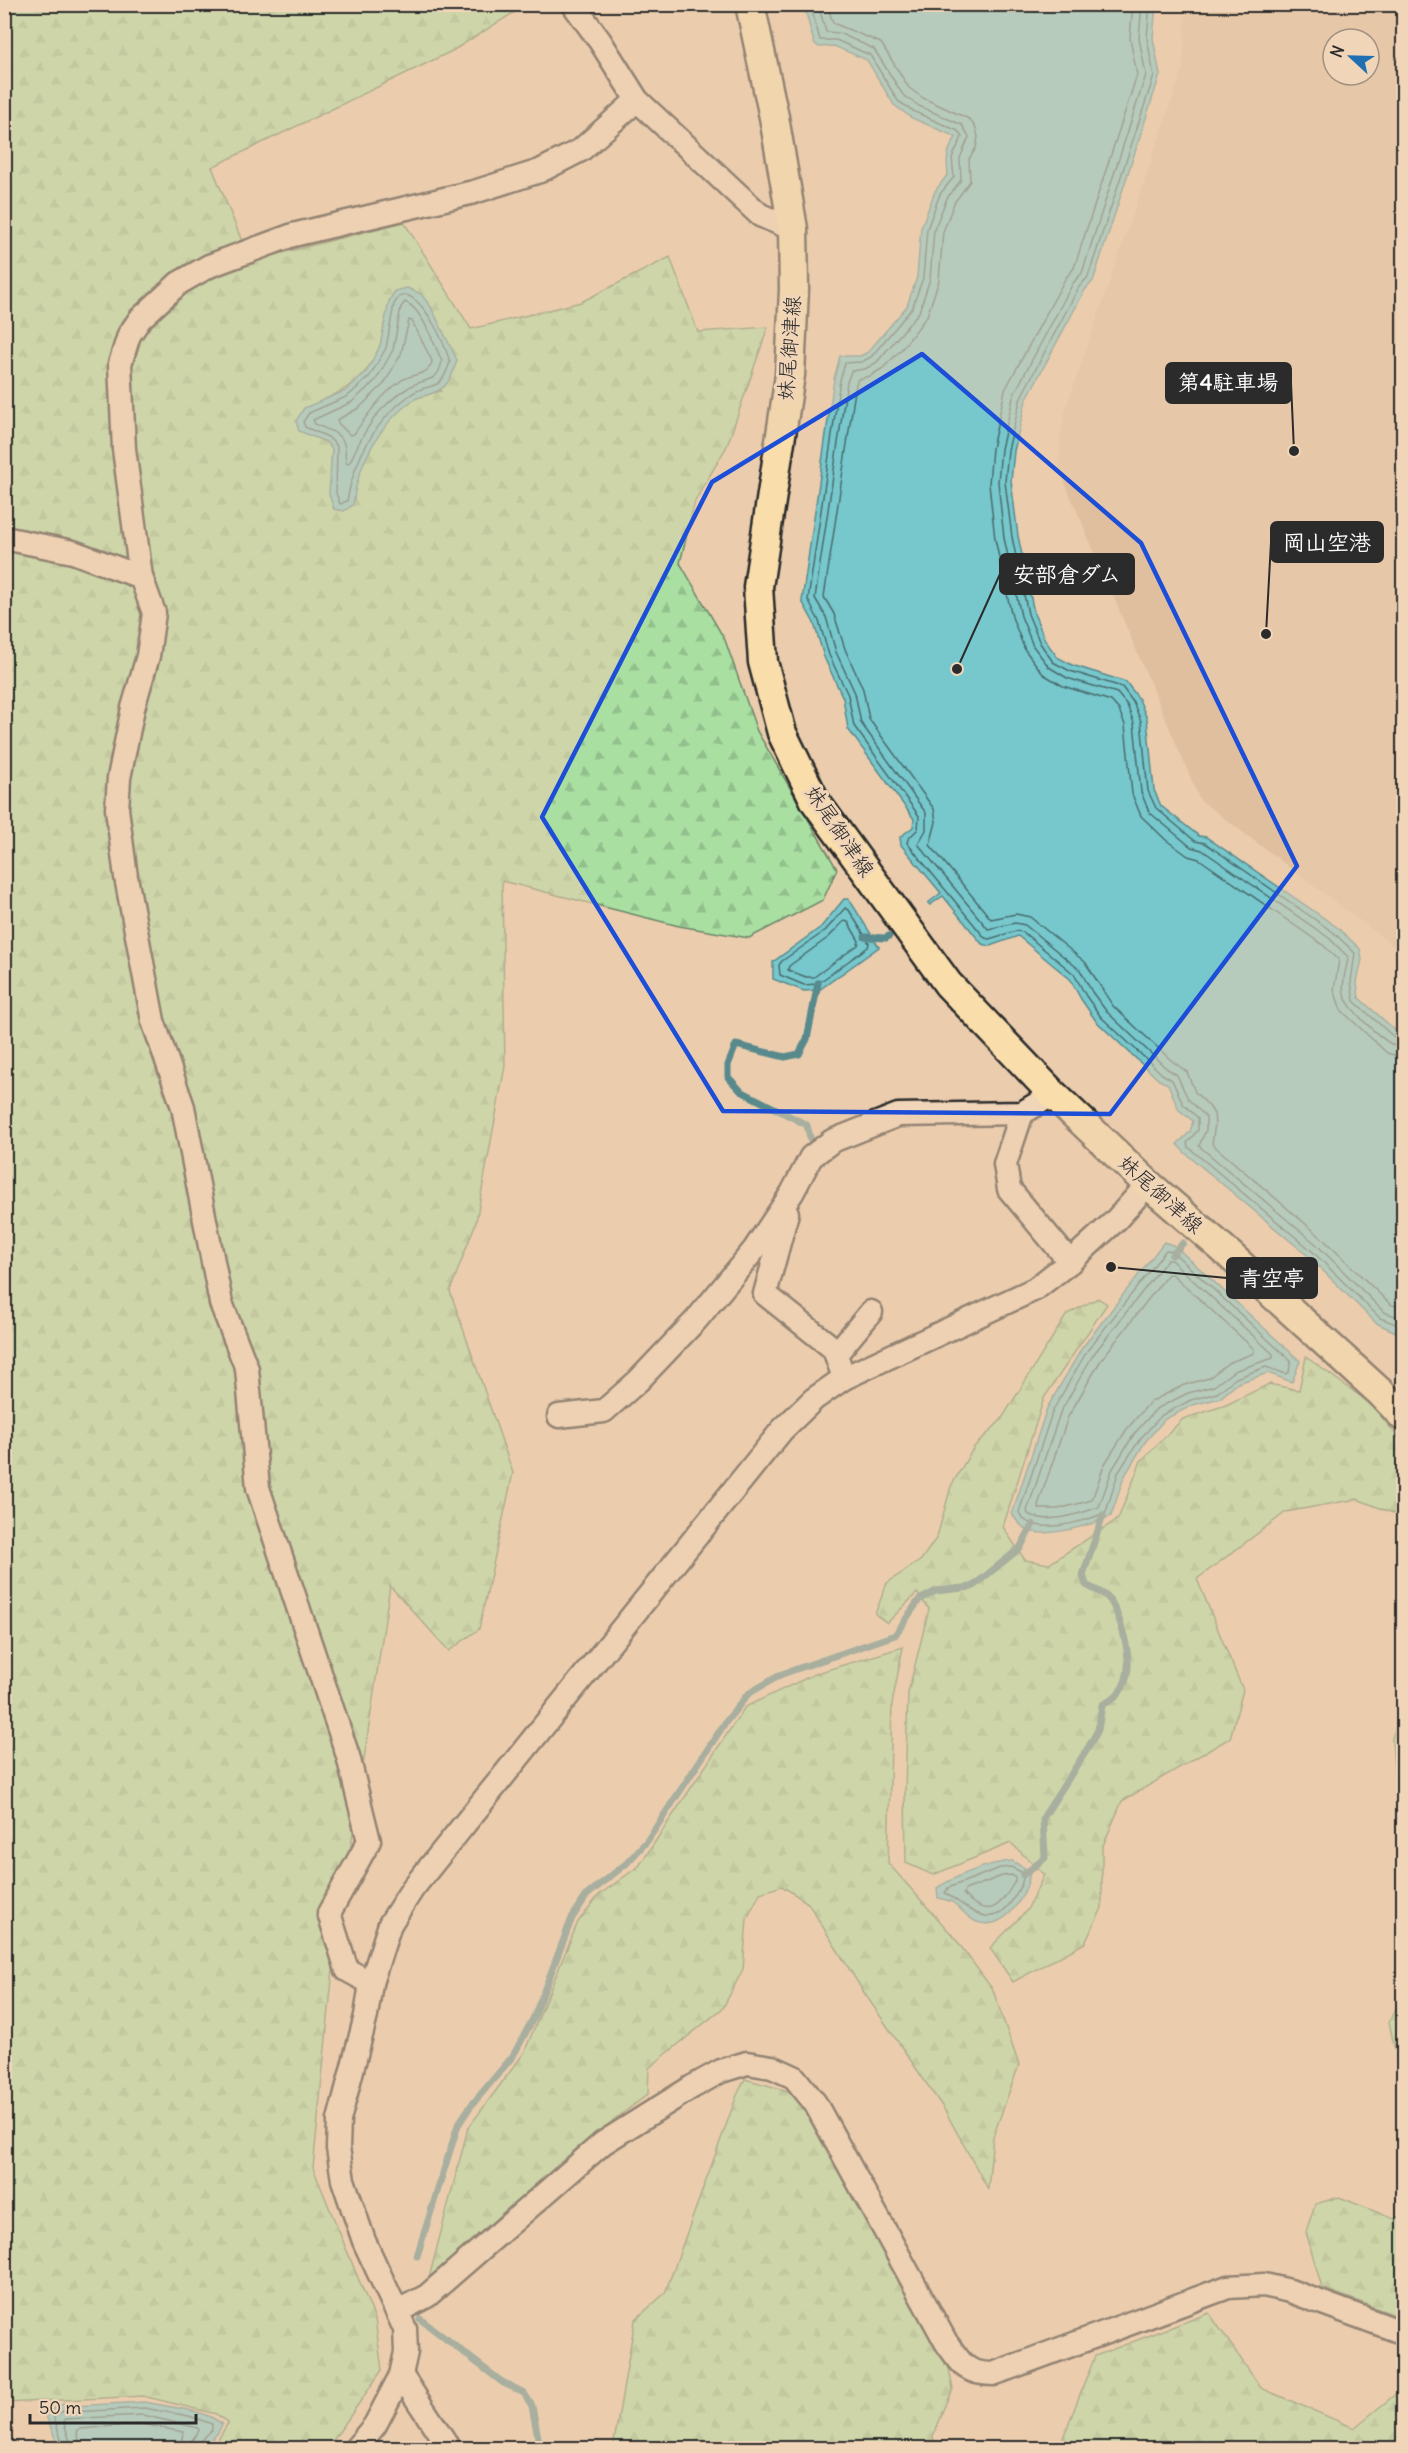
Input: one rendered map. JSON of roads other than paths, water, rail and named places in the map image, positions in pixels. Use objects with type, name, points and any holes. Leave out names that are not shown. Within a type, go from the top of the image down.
[{"type":"main road","name":"妹尾御津線","points":[[750,4],[774,117],[793,229],[794,289],[790,375],[759,587],[763,662],[782,733],[815,801],[948,984],[1053,1094],[1148,1184],[1382,1393],[1404,1417]]},
{"type":"street","points":[[573,4],[600,41],[637,100],[760,215],[793,229]]},
{"type":"street","points":[[371,1983],[347,1970],[329,1913],[369,1841],[348,1756],[258,1488],[247,1369],[222,1303],[183,1107],[153,1021],[126,877],[117,809],[119,778],[148,656],[154,613],[141,577],[124,449],[120,364],[129,334],[141,319],[179,283],[209,266],[293,235],[474,192],[540,171],[581,150],[637,100]]},
{"type":"street","points":[[4,538],[74,552],[141,577]]},
{"type":"street","points":[[559,1416],[604,1411],[638,1381],[696,1319],[754,1250],[792,1193],[811,1157],[832,1141],[898,1115],[1022,1113],[1053,1094]]},
{"type":"street","points":[[1022,1113],[1005,1164],[1009,1189],[1070,1262]]},
{"type":"street","points":[[356,2448],[375,2425],[401,2375],[406,2352],[405,2330],[398,2311],[364,2241],[342,2180],[338,2148],[339,2120],[366,2016],[371,1983],[390,1924],[413,1888],[782,1430],[814,1399],[844,1378],[1035,1289],[1070,1262],[1116,1220],[1148,1184]]},
{"type":"street","points":[[792,1193],[765,1294],[834,1349],[844,1378]]},
{"type":"street","points":[[836,1354],[870,1312]]},
{"type":"street","points":[[398,2311],[427,2296],[603,2143],[692,2087],[721,2072],[747,2063],[772,2067],[794,2077],[815,2103],[946,2342],[965,2369],[980,2374],[993,2374],[1227,2287],[1264,2285],[1290,2291],[1404,2333]]},
{"type":"street","points":[[401,2375],[449,2448]]},
{"type":"water","points":[[804,5],[1156,5],[1153,38],[1160,75],[1093,281],[1085,290],[1026,400],[1014,451],[1011,481],[1018,536],[1034,613],[1045,640],[1057,657],[1072,665],[1126,682],[1139,699],[1147,719],[1154,790],[1161,806],[1199,836],[1206,837],[1337,927],[1360,949],[1362,959],[1357,982],[1359,998],[1403,1037],[1403,1335],[1376,1323],[1307,1255],[1184,1152],[1177,1144],[1190,1132],[1193,1121],[1179,1110],[1168,1084],[1159,1080],[1096,1021],[1070,979],[1018,936],[990,946],[982,944],[943,896],[930,905],[928,903],[941,893],[901,845],[900,837],[913,827],[914,819],[848,729],[843,698],[824,657],[814,623],[802,601],[834,379],[840,356],[860,356],[868,352],[907,306],[917,277],[921,228],[935,191],[948,174],[948,155],[956,137],[912,118],[894,105],[867,60],[834,46],[819,47],[814,43]]},
{"type":"water","points":[[407,288],[421,294],[431,307],[457,360],[445,386],[436,392],[413,400],[380,433],[359,475],[353,505],[344,511],[334,509],[329,494],[332,449],[326,442],[299,431],[296,421],[304,408],[345,391],[366,372],[380,346],[389,301],[395,291]]},
{"type":"water","points":[[844,899],[849,899],[879,947],[819,990],[804,991],[773,979],[773,962],[821,927]]},
{"type":"water","points":[[1164,1242],[1175,1246],[1300,1361],[1292,1382],[1268,1373],[1238,1383],[1220,1398],[1193,1405],[1165,1419],[1145,1442],[1124,1477],[1111,1516],[1094,1523],[1061,1531],[1041,1533],[1026,1529],[1012,1514],[1047,1408],[1082,1348]]},
{"type":"water","points":[[1012,1861],[1030,1871],[1028,1880],[1014,1909],[997,1921],[988,1924],[977,1922],[952,1902],[938,1898],[937,1888],[954,1879],[973,1870]]},
{"type":"water","points":[[144,2402],[197,2412],[222,2425],[217,2434],[202,2448],[59,2448],[45,2413],[63,2404],[73,2406]]},
{"type":"waterway","points":[[865,937],[886,938],[889,936]]},
{"type":"waterway","points":[[811,1141],[807,1125],[741,1091],[728,1077],[728,1065],[736,1045],[785,1057],[799,1054],[807,1039],[818,983]]},
{"type":"waterway","points":[[1172,1255],[1183,1243]]},
{"type":"waterway","points":[[1023,1875],[1045,1858],[1043,1818],[1098,1730],[1102,1705],[1121,1690],[1126,1680],[1128,1657],[1124,1634],[1112,1602],[1100,1592],[1086,1585],[1083,1575],[1103,1515]]},
{"type":"waterway","points":[[417,2256],[458,2125],[470,2107],[513,2056],[534,2017],[572,1918],[587,1895],[627,1863],[647,1841],[725,1723],[748,1694],[782,1674],[895,1635],[919,1600],[936,1591],[972,1587],[1020,1548],[1033,1524]]},
{"type":"waterway","points":[[420,2319],[502,2382],[524,2393],[532,2406],[540,2448]]},
{"type":"place","name":"第4駐車場","points":[[1294,451]]},
{"type":"place","name":"岡山空港","points":[[1266,634]]},
{"type":"place","name":"安部倉ダム","points":[[957,669]]},
{"type":"place","name":"青空亭","points":[[1111,1267]]}]
